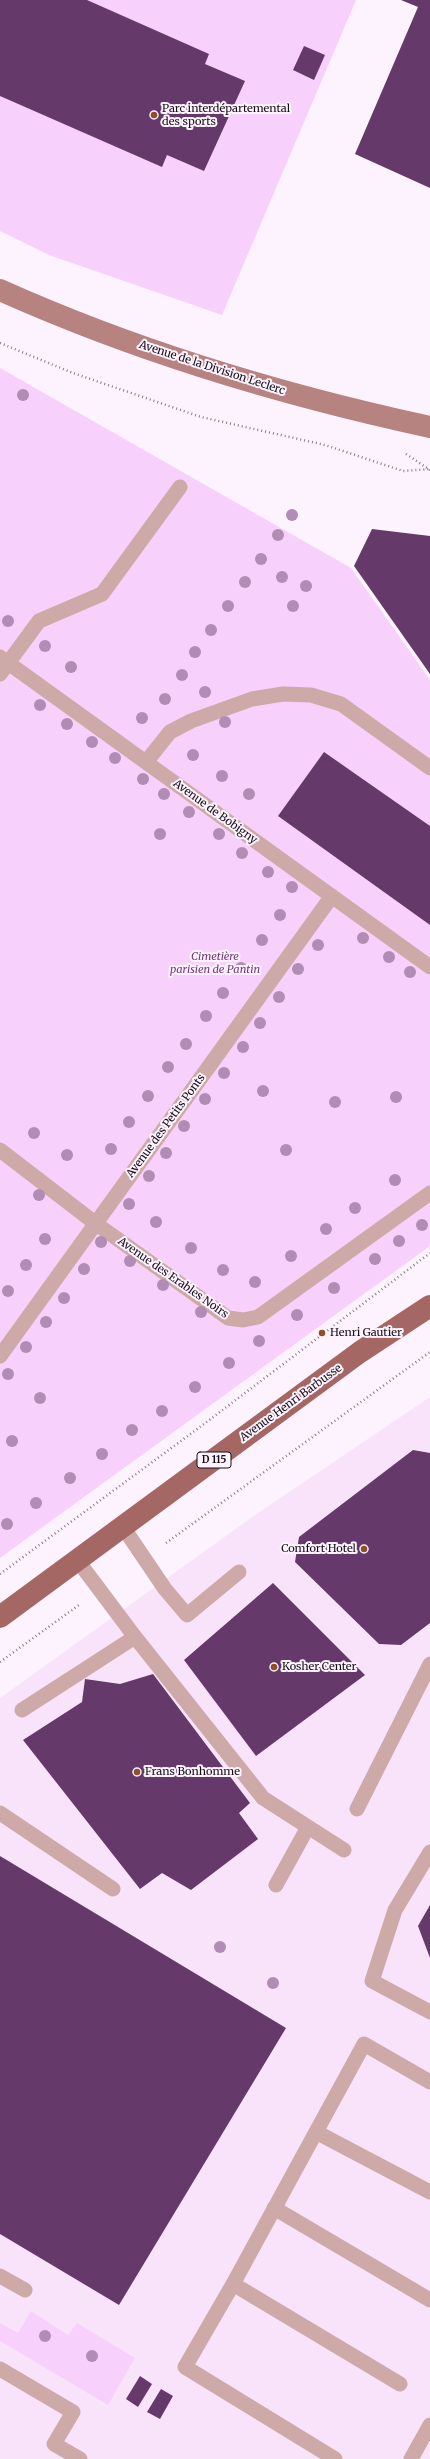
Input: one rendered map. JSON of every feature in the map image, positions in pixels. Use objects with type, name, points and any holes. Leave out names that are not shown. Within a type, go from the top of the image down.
[{"type":"main road","name":"Avenue de la Division Leclerc","points":[[0,290],[78,323],[240,379],[346,409],[430,427]]},
{"type":"main road","name":"Avenue Henri Barbusse","points":[[0,1617],[360,1352],[430,1306]]},
{"type":"lane","points":[[3,665],[39,621],[102,594],[180,487]]},
{"type":"lane","name":"Avenue de Bobigny","points":[[3,665],[146,762],[430,967]]},
{"type":"lane","points":[[146,762],[170,732],[191,721],[252,699],[283,694],[311,695],[340,704],[430,768]]},
{"type":"lane","name":"Avenue des Petits Ponts","points":[[0,1356],[332,896]]},
{"type":"lane","name":"Avenue des Erables Noirs","points":[[0,1150],[95,1223],[228,1318],[242,1320],[258,1317],[430,1193]]},
{"type":"lane","points":[[122,1527],[143,1559],[187,1615],[239,1572]]},
{"type":"lane","points":[[78,1561],[135,1637],[263,1798],[344,1850]]},
{"type":"lane","points":[[22,1710],[135,1637]]},
{"type":"lane","points":[[357,1809],[430,1664]]},
{"type":"lane","points":[[0,1813],[113,1889]]},
{"type":"lane","points":[[276,1885],[308,1827]]},
{"type":"lane","points":[[430,1852],[395,1910],[372,1981],[430,2012]]},
{"type":"lane","points":[[334,2459],[186,2367],[364,2044],[430,2082]]},
{"type":"lane","points":[[316,2132],[430,2192]]},
{"type":"lane","points":[[274,2208],[430,2300]]},
{"type":"lane","points":[[0,2276],[25,2290]]},
{"type":"lane","points":[[233,2284],[400,2384]]},
{"type":"lane","points":[[0,2369],[73,2412],[54,2444],[80,2459]]},
{"type":"lane","points":[[411,2459],[430,2425]]},
{"type":"path","points":[[0,343],[73,373],[201,417],[325,445],[404,471],[430,470]]},
{"type":"path","points":[[0,1574],[204,1424],[430,1253]]},
{"type":"path","points":[[143,1559],[430,1352]]},
{"type":"path","points":[[0,1662],[100,1590]]},
{"type":"shaded area","points":[[430,1397],[430,2459],[0,2459],[0,1698],[255,1515]]},
{"type":"green space","name":"Parc interdépartemental des sports","points":[[0,0],[356,0],[222,315],[49,255],[0,231]]},
{"type":"green space","name":"Cimetière parisien de Pantin","points":[[0,368],[351,568],[430,680],[430,1246],[0,1558]]},
{"type":"green space","points":[[31,2311],[68,2335],[77,2323],[135,2358],[108,2405],[0,2341],[0,2323],[18,2333]]},
{"type":"building","points":[[0,0],[87,0],[209,54],[205,64],[245,81],[204,171],[167,155],[162,167],[0,96]]},
{"type":"building","points":[[401,0],[430,0],[430,188],[355,154],[418,7]]},
{"type":"building","points":[[304,46],[325,55],[314,80],[293,70]]},
{"type":"building","points":[[372,529],[430,536],[430,674],[354,566]]},
{"type":"building","points":[[324,752],[430,826],[430,925],[278,816]]},
{"type":"building","name":"Comfort Hotel","points":[[413,1450],[430,1453],[430,1623],[401,1645],[379,1644],[295,1562],[299,1537]]},
{"type":"building","name":"Kosher Center","points":[[273,1583],[365,1675],[256,1756],[184,1660]]},
{"type":"building","name":"Frans Bonhomme","points":[[153,1674],[250,1803],[239,1813],[258,1839],[191,1890],[162,1873],[140,1889],[23,1740],[82,1702],[85,1679],[120,1684]]},
{"type":"building","points":[[0,1856],[286,2028],[119,2305],[0,2234]]},
{"type":"building","points":[[430,1905],[430,1958],[418,1926]]},
{"type":"building","points":[[140,2376],[152,2384],[138,2407],[126,2399]]},
{"type":"building","points":[[161,2389],[173,2396],[160,2419],[147,2412]]},
{"type":"place","name":"Parc interdépartemental des sports","points":[[154,115]]},
{"type":"place","name":"Henri Gautier","points":[[322,1333]]},
{"type":"place","name":"Comfort Hotel","points":[[364,1549]]},
{"type":"place","name":"Kosher Center","points":[[274,1667]]},
{"type":"place","name":"Frans Bonhomme","points":[[137,1772]]}]
